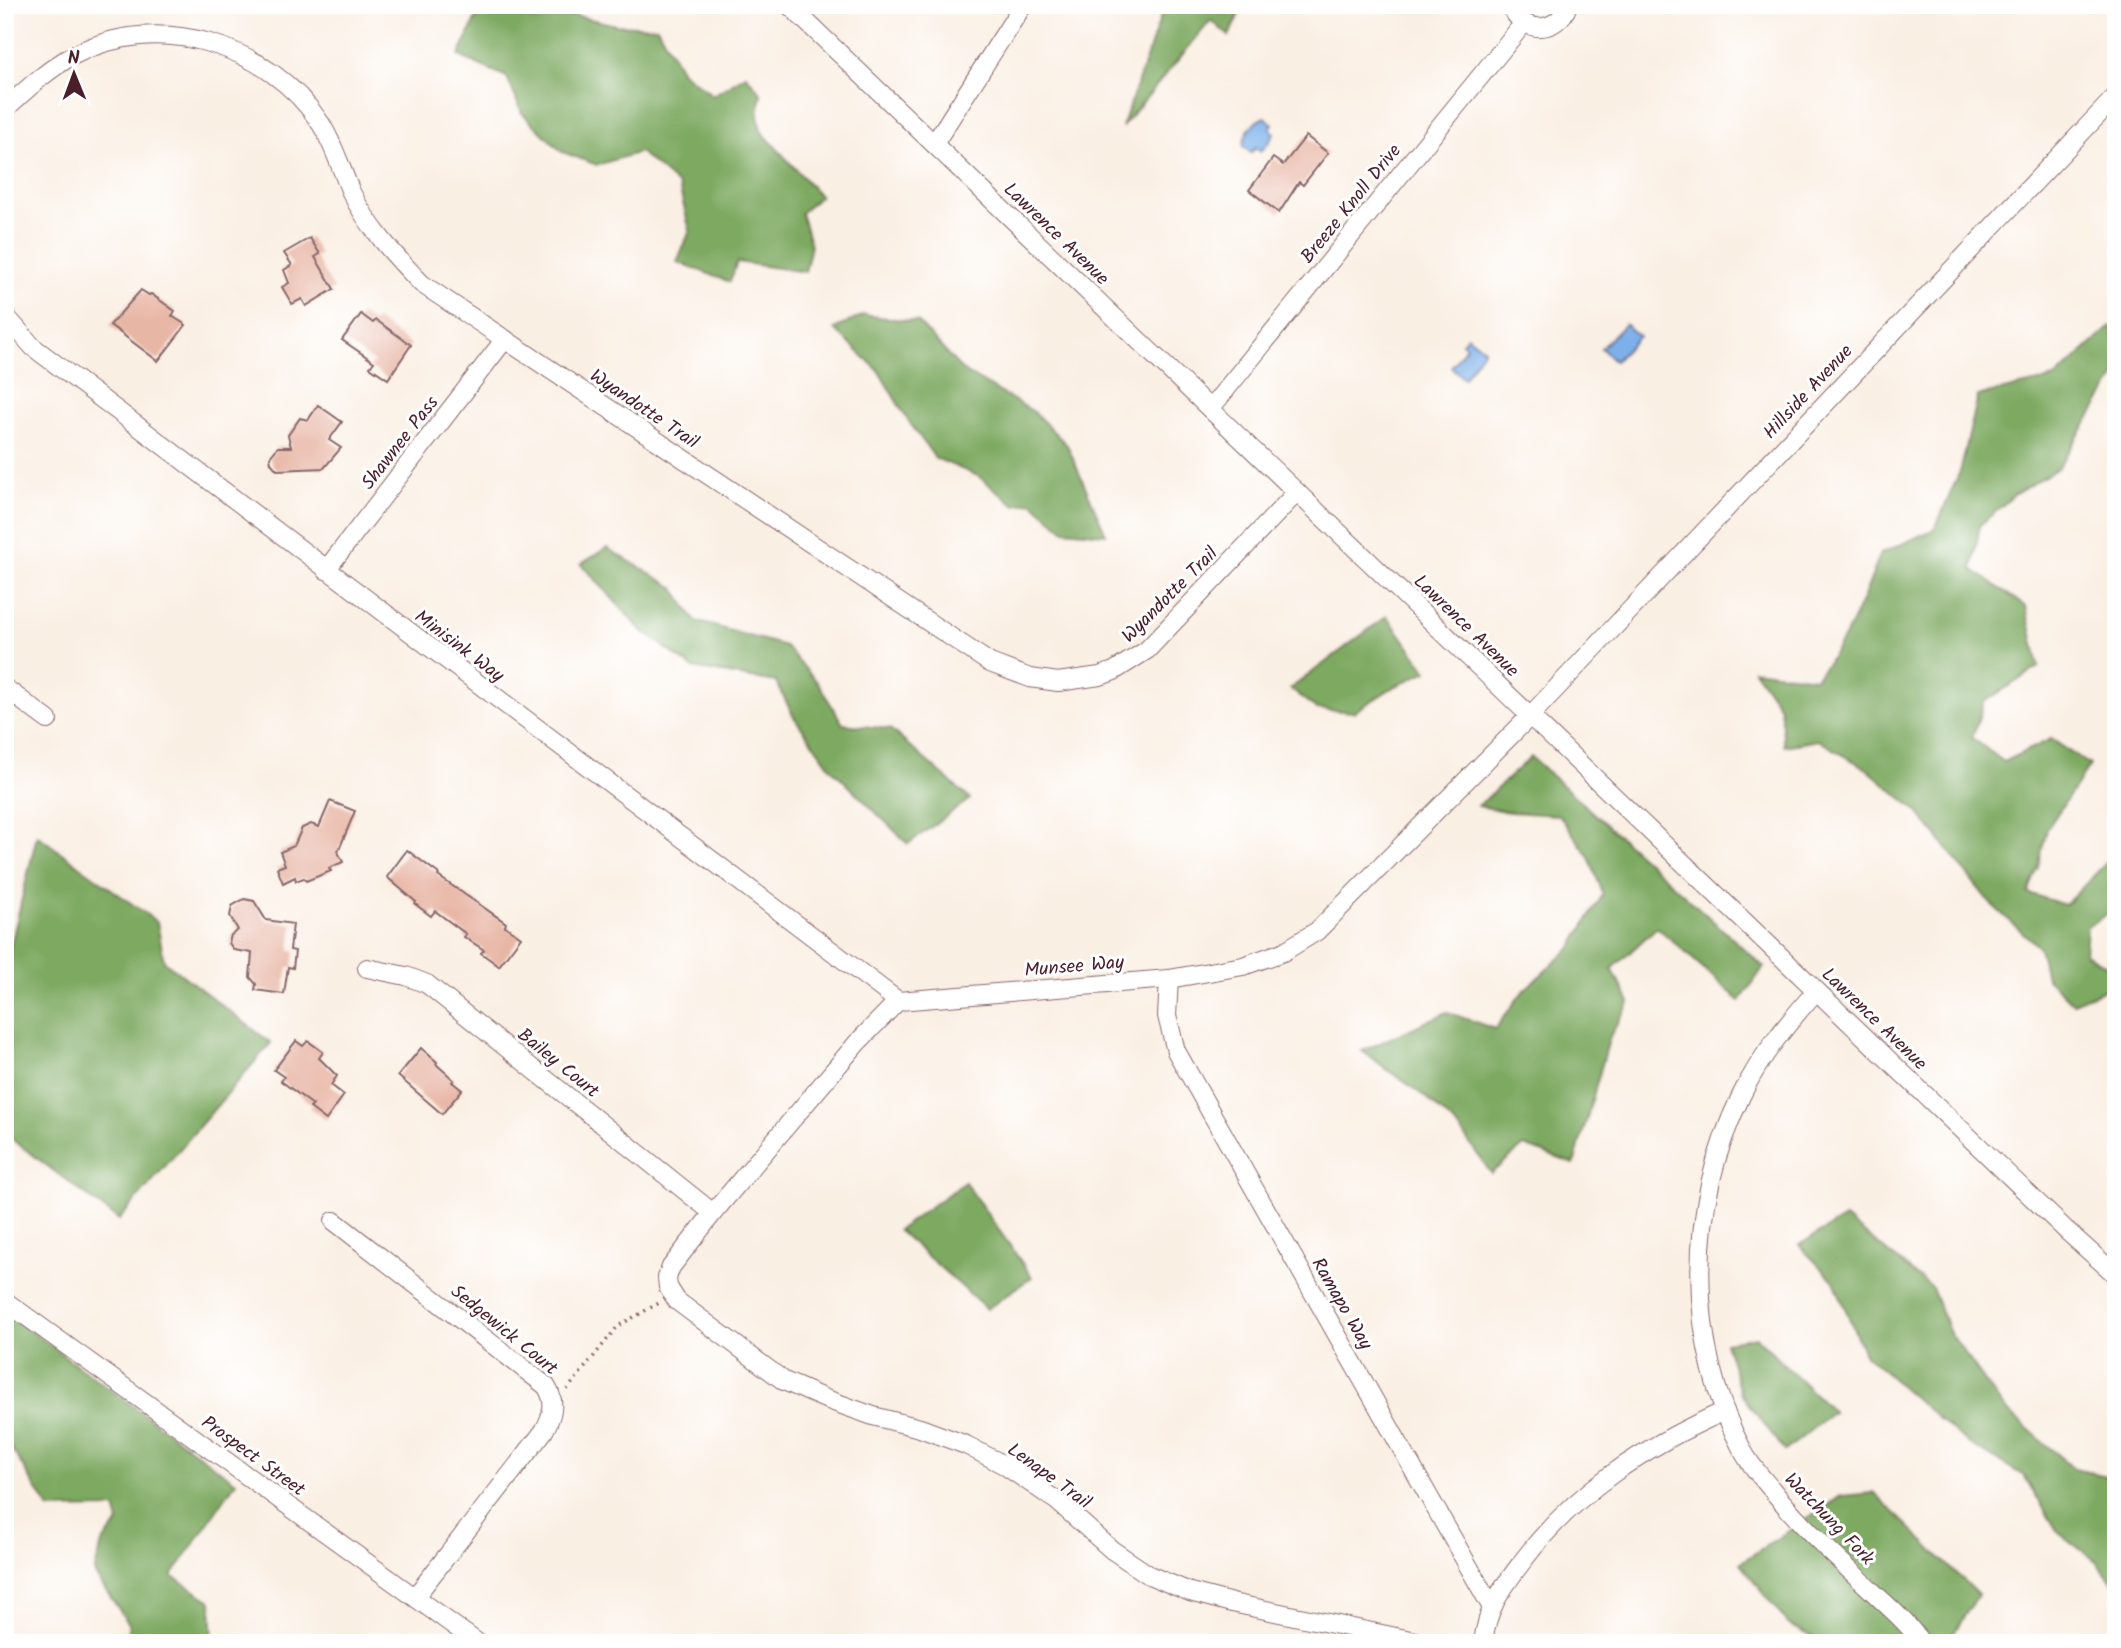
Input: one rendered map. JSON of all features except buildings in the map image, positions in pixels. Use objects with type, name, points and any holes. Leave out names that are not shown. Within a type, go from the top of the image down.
[{"type":"street","name":"Lawrence Avenue","points":[[789,5],[2068,1233],[2116,1275]]},
{"type":"street","points":[[933,144],[1023,5]]},
{"type":"street","points":[[1511,5],[1523,24],[1532,27],[1550,26],[1559,21],[1568,5]]},
{"type":"street","name":"Breeze Knoll Drive","points":[[1210,409],[1523,24]]},
{"type":"street","name":"Wyandotte Trail","points":[[5,109],[73,55],[130,37],[190,38],[210,42],[247,57],[281,79],[309,107],[331,141],[352,193],[373,229],[422,284],[990,663],[1030,678],[1058,682],[1082,679],[1114,671],[1139,657],[1297,492]]},
{"type":"street","name":"Hillside Avenue","points":[[1531,716],[2116,96]]},
{"type":"street","name":"Minisink Way","points":[[5,315],[33,347],[898,1001]]},
{"type":"street","name":"Shawnee Pass","points":[[326,570],[505,340]]},
{"type":"street","points":[[5,688],[48,720]]},
{"type":"street","name":"Munsee Way","points":[[898,1001],[1169,979],[1243,965],[1283,951],[1317,931],[1531,716]]},
{"type":"street","name":"Bailey Court","points":[[367,968],[406,976],[428,984],[713,1213]]},
{"type":"street","name":"Ramapo Way","points":[[1169,979],[1167,1016],[1176,1051],[1491,1606]]},
{"type":"street","name":"Watchung Fork","points":[[1816,991],[1787,1023],[1762,1057],[1725,1132],[1704,1213],[1700,1254],[1700,1296],[1705,1338],[1714,1379],[1745,1455],[1800,1524],[1896,1614],[1921,1643]]},
{"type":"street","points":[[672,1294],[667,1278],[671,1267],[713,1213],[857,1043],[898,1001]]},
{"type":"street","name":"Sedgewick Court","points":[[334,1221],[546,1387],[552,1395],[553,1408]]},
{"type":"street","name":"Lenape Trail","points":[[672,1294],[677,1301],[784,1381],[822,1398],[966,1445],[1004,1465],[1057,1502],[1112,1550],[1149,1575],[1190,1592],[1233,1603],[1425,1643]]},
{"type":"street","name":"Prospect Street","points":[[5,1301],[478,1643]]},
{"type":"street","points":[[415,1597],[544,1431],[553,1408]]},
{"type":"street","points":[[1483,1643],[1491,1606],[1531,1549],[1564,1514],[1600,1482],[1639,1454],[1670,1436],[1725,1411]]},
{"type":"path","points":[[553,1408],[618,1326],[672,1294]]},
{"type":"green space","points":[[471,5],[519,5],[532,21],[573,15],[616,25],[657,27],[682,72],[713,95],[746,75],[761,93],[758,116],[761,131],[820,196],[801,213],[811,245],[805,272],[737,262],[730,282],[677,262],[690,231],[679,186],[640,152],[597,165],[562,152],[522,113],[507,77],[459,56],[478,13]]},
{"type":"green space","points":[[1165,5],[1243,5],[1229,36],[1211,20],[1122,127]]},
{"type":"green space","points":[[863,315],[918,322],[962,370],[1034,412],[1067,445],[1106,534],[1064,530],[1032,502],[1015,505],[978,476],[935,458],[907,419],[878,370],[834,329]]},
{"type":"green space","points":[[2111,326],[2116,343],[2116,376],[2058,468],[2014,495],[1980,525],[1972,569],[2026,607],[2039,667],[1984,702],[1972,738],[2004,762],[2051,739],[2090,765],[2047,829],[2038,868],[2028,893],[2065,905],[2116,853],[2116,909],[2087,926],[2085,954],[2116,970],[2116,984],[2073,1003],[2046,978],[2039,947],[1990,903],[1917,811],[1867,769],[1818,740],[1784,746],[1780,707],[1754,670],[1815,678],[1854,619],[1880,554],[1935,529],[1961,469],[1978,396],[2055,378]]},
{"type":"green space","points":[[607,548],[673,587],[696,621],[785,646],[818,683],[843,724],[890,729],[970,799],[908,844],[831,768],[794,717],[776,682],[693,668],[641,630],[581,564]]},
{"type":"green space","points":[[1387,616],[1427,671],[1392,688],[1354,712],[1317,709],[1290,689]]},
{"type":"green space","points":[[1531,757],[1764,967],[1740,1001],[1657,927],[1612,969],[1630,1002],[1610,1036],[1574,1164],[1524,1146],[1491,1173],[1458,1127],[1424,1096],[1362,1051],[1447,1012],[1495,1029],[1524,990],[1572,947],[1603,894],[1588,855],[1559,815],[1509,812],[1478,806]]},
{"type":"green space","points":[[37,835],[157,922],[164,961],[271,1043],[119,1220],[5,1134],[5,957],[10,949]]},
{"type":"green space","points":[[965,1182],[1032,1277],[987,1309],[898,1230]]},
{"type":"green space","points":[[1845,1218],[1932,1288],[1949,1331],[2003,1407],[2074,1469],[2116,1480],[2116,1587],[2096,1561],[2058,1532],[2024,1476],[1963,1440],[1864,1354],[1834,1281],[1799,1245]]},
{"type":"green space","points":[[5,1312],[236,1482],[172,1576],[211,1601],[213,1643],[125,1643],[129,1624],[94,1573],[102,1543],[119,1522],[115,1508],[49,1509],[5,1438]]},
{"type":"green space","points":[[1756,1337],[1833,1412],[1785,1451],[1741,1394],[1725,1342]]},
{"type":"green space","points":[[1874,1493],[1978,1595],[1953,1634],[1920,1643],[1824,1643],[1788,1624],[1740,1563],[1841,1496]]},
{"type":"water","points":[[1265,117],[1273,124],[1270,129],[1274,133],[1265,147],[1260,151],[1256,147],[1251,153],[1243,146],[1245,137],[1253,125]]},
{"type":"water","points":[[1625,324],[1639,336],[1615,361],[1601,348]]},
{"type":"water","points":[[1467,336],[1484,349],[1464,378],[1451,367],[1466,347],[1462,343]]}]
